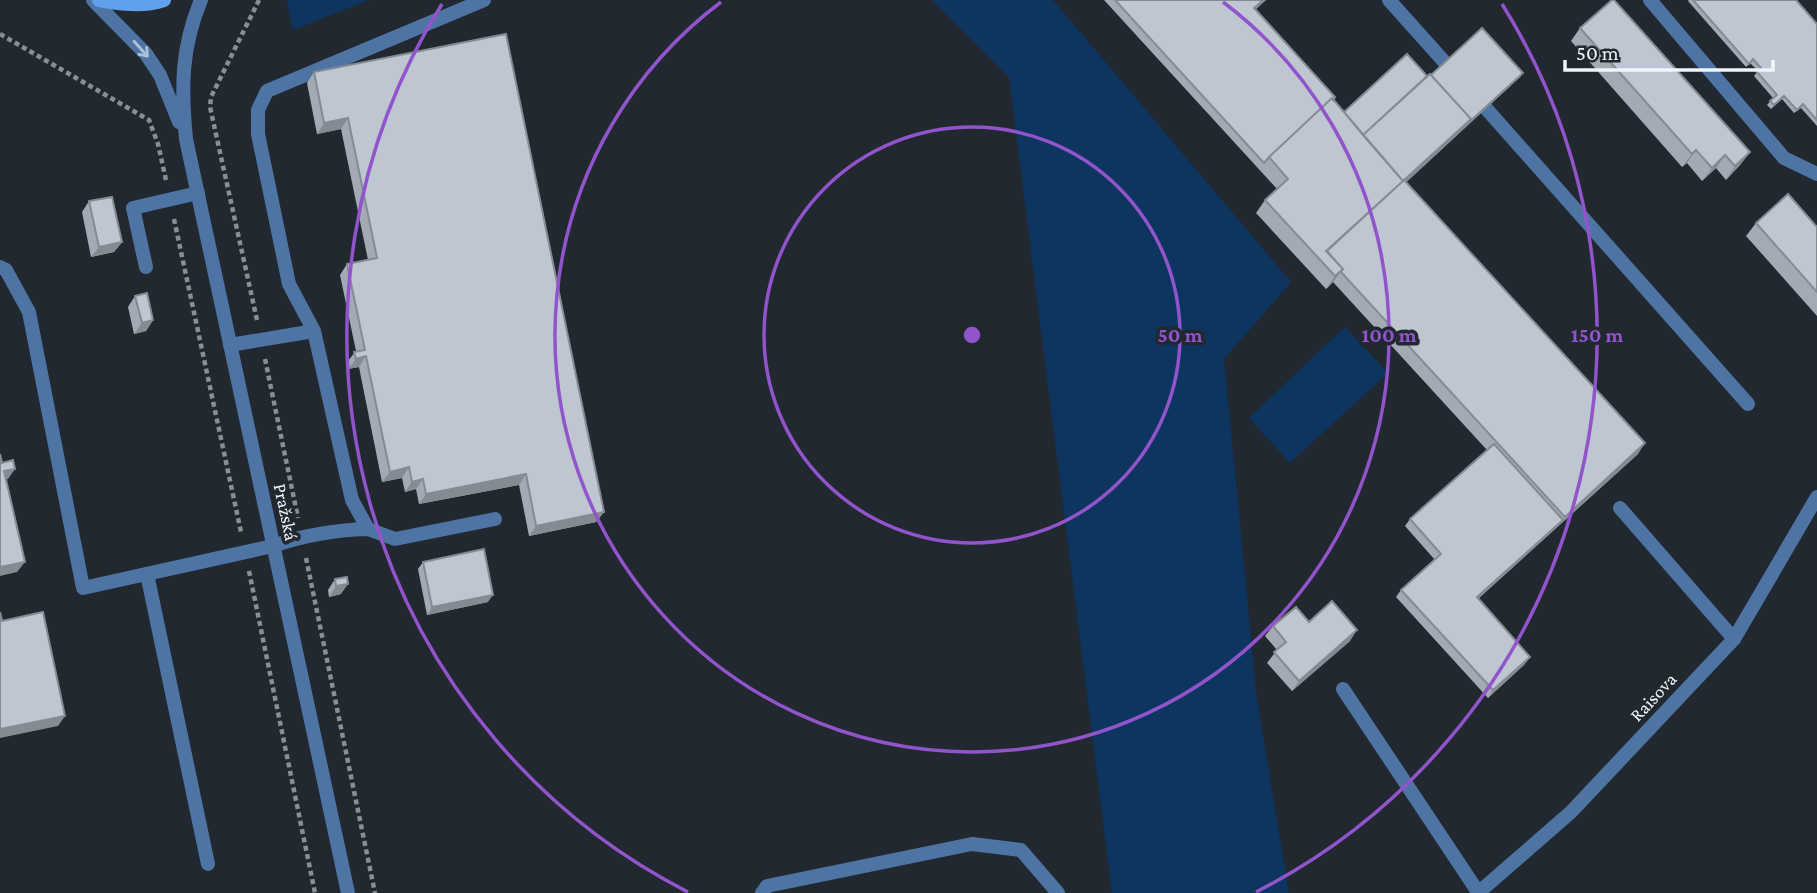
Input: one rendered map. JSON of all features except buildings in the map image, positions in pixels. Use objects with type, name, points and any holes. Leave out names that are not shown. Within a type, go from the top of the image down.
[{"type":"main road","points":[[99,0],[123,5],[164,0]]},
{"type":"street","points":[[93,0],[146,54],[160,75],[187,139]]},
{"type":"street","points":[[187,139],[182,71],[187,43],[201,0]]},
{"type":"street","points":[[368,529],[352,500],[314,331],[289,284],[258,134],[258,110],[267,91],[484,0]]},
{"type":"street","points":[[1389,0],[1748,404]]},
{"type":"street","points":[[1650,0],[1784,158],[1817,174]]},
{"type":"street","name":"Pražská","points":[[187,139],[348,893]]},
{"type":"street","points":[[146,267],[133,208],[198,193]]},
{"type":"street","points":[[0,267],[6,270],[29,312],[83,588],[273,546],[302,536],[368,529],[394,539],[495,519]]},
{"type":"street","points":[[230,345],[314,331]]},
{"type":"street","name":"Raisova","points":[[1478,893],[1571,812],[1734,639],[1817,497]]},
{"type":"street","points":[[1620,508],[1734,639]]},
{"type":"street","points":[[147,574],[208,864]]},
{"type":"street","points":[[1343,689],[1478,893]]},
{"type":"street","points":[[762,893],[766,886],[972,844],[1021,850],[1058,893]]},
{"type":"path","points":[[258,0],[211,97],[210,107],[375,893]]},
{"type":"path","points":[[0,34],[149,120],[158,144],[315,893]]},
{"type":"shaded area","points":[[287,0],[369,0],[293,30]]},
{"type":"shaded area","points":[[932,0],[1053,0],[1291,282],[1224,359],[1257,700],[1289,893],[1112,893],[1009,77]]},
{"type":"shaded area","points":[[1345,327],[1388,373],[1290,463],[1249,418]]}]
